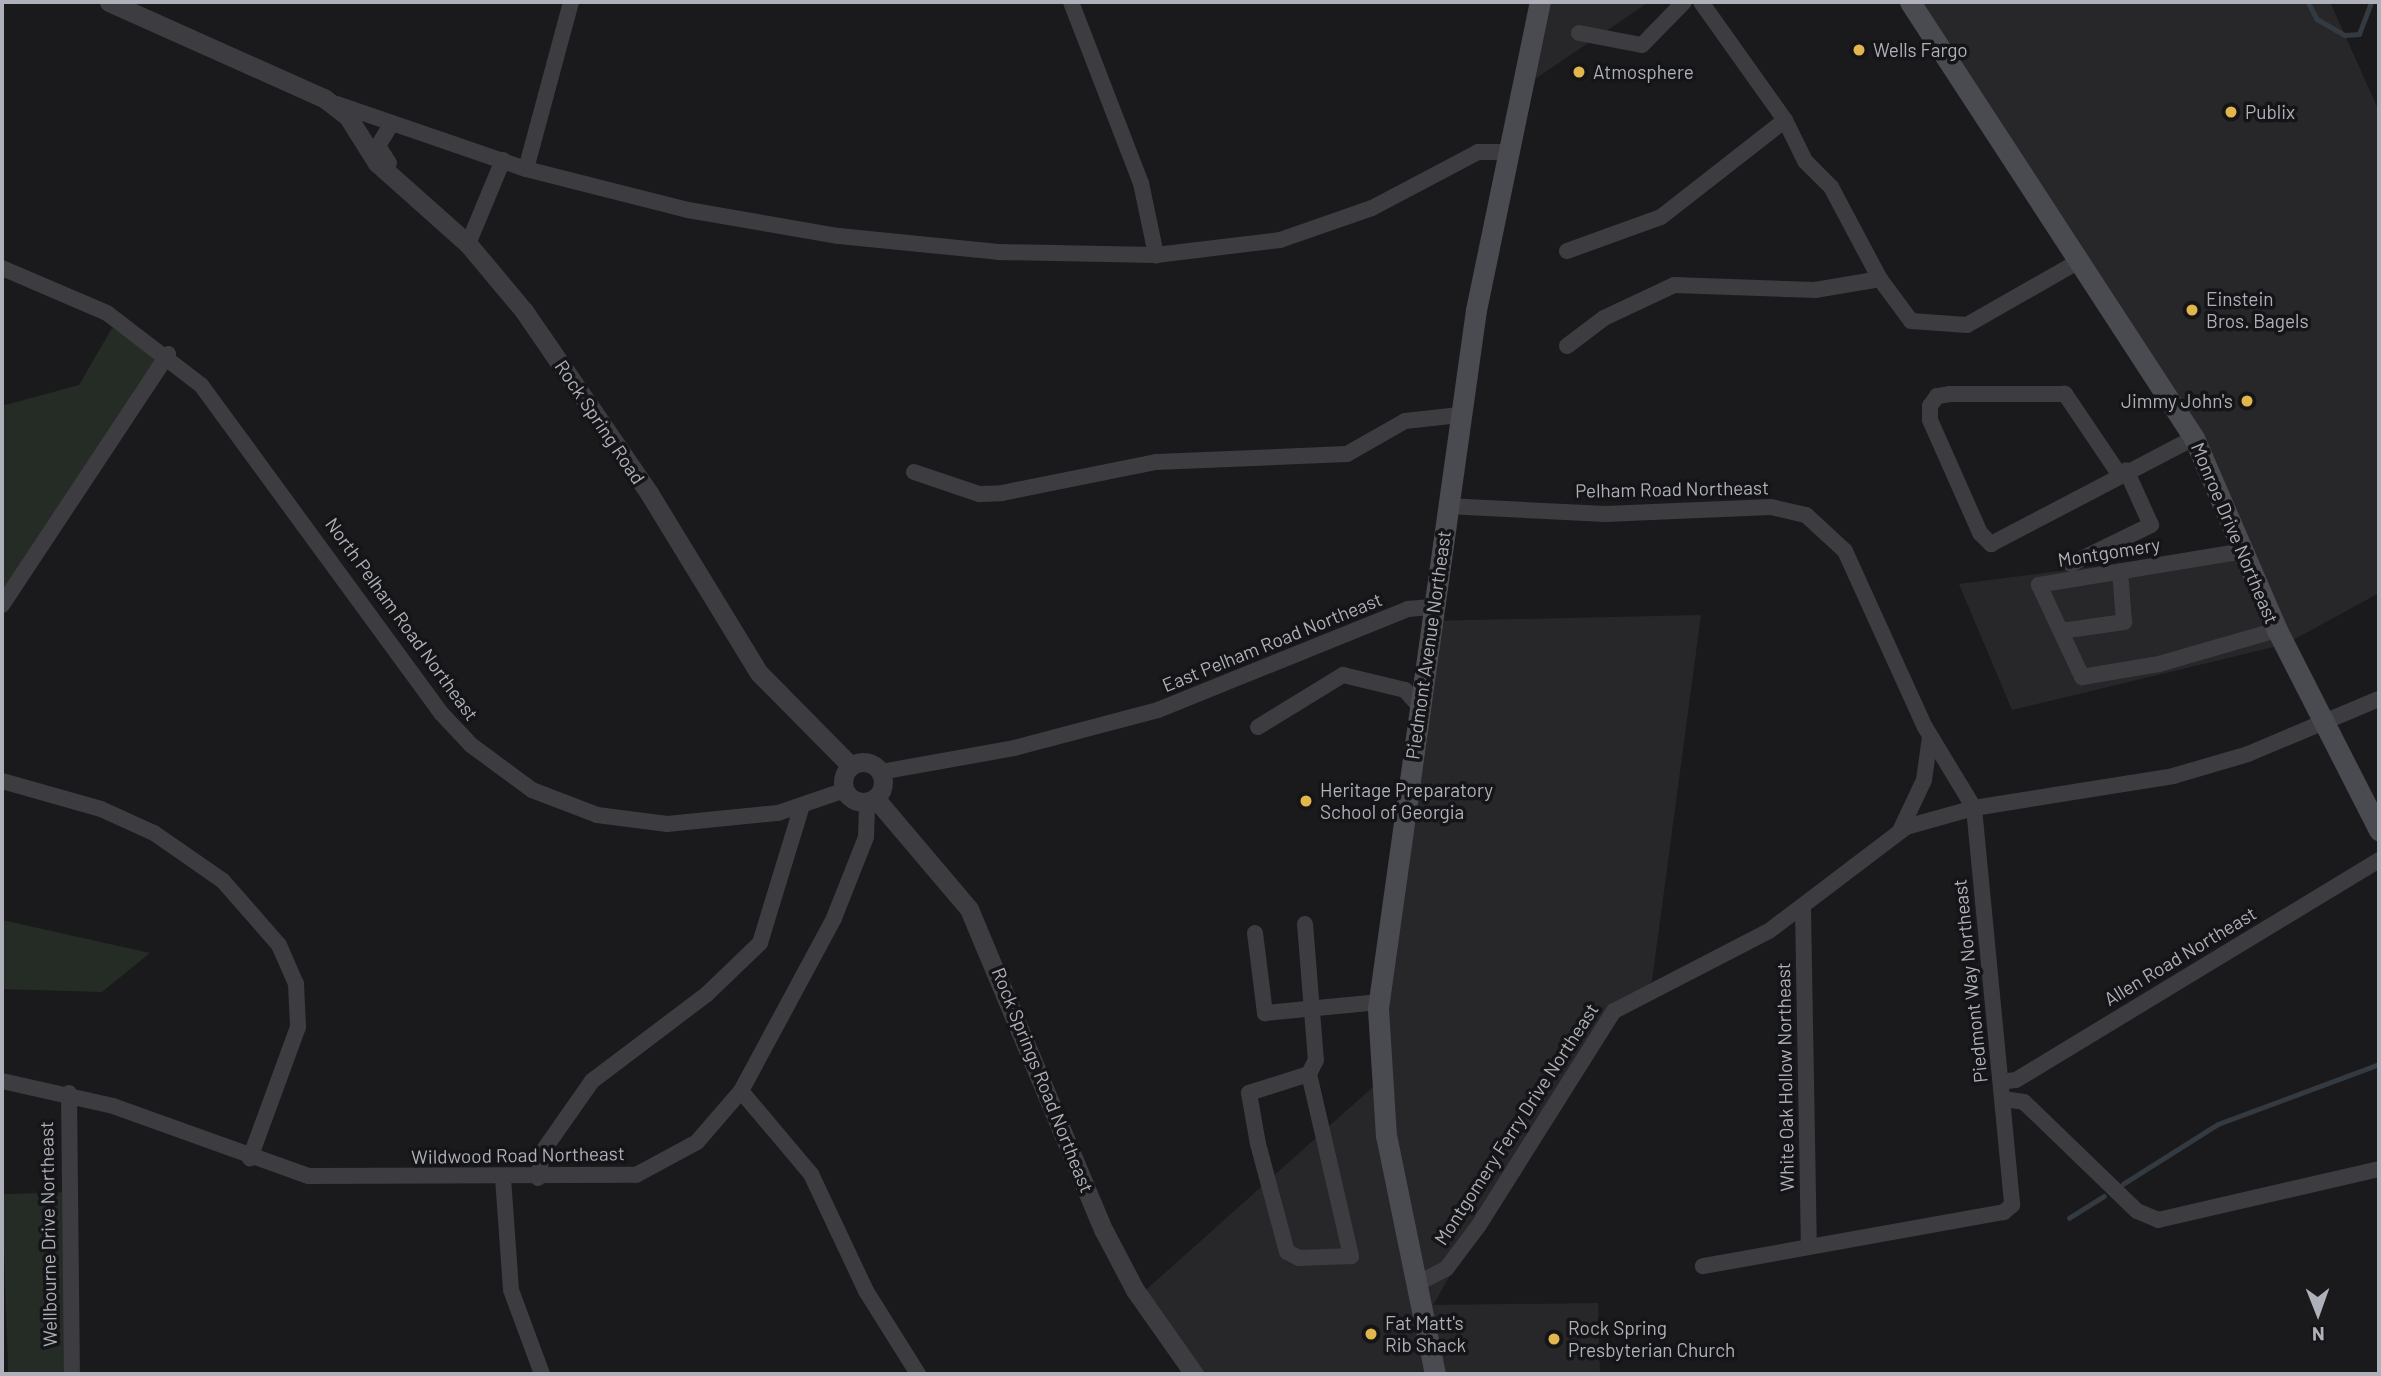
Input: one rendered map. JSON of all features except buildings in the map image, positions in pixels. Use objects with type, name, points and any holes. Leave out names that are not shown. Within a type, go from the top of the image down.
[{"type":"main road","name":"Piedmont Avenue Northeast","points":[[1435,1374],[1386,1136],[1378,1002],[1460,415],[1506,152],[1540,2]]},
{"type":"main road","name":"Monroe Drive Northeast","points":[[1910,2],[2081,260],[2194,438],[2277,630],[2379,830]]},
{"type":"street","name":"Rock Spring Road","points":[[109,2],[127,7],[324,99],[348,117],[377,163],[395,174],[468,244],[600,419],[759,673],[851,766]]},
{"type":"street","points":[[526,169],[571,2]]},
{"type":"street","points":[[1071,2],[1141,183],[1156,255]]},
{"type":"street","points":[[1579,33],[1642,45],[1684,2]]},
{"type":"street","points":[[1701,2],[1785,120],[1805,161],[1830,187],[1864,242],[1880,279],[1911,321],[1950,328],[2024,298],[2081,260]]},
{"type":"street","points":[[324,99],[390,125],[526,169],[688,210],[839,236],[998,252],[1156,255],[1217,251],[1313,230],[1382,204],[1478,152],[1506,152]]},
{"type":"street","points":[[1567,251],[1661,217],[1785,120]]},
{"type":"street","points":[[390,125],[378,146],[395,174]]},
{"type":"street","points":[[468,244],[503,160]]},
{"type":"street","name":"North Pelham Road Northeast","points":[[2,268],[107,313],[168,354],[230,419],[441,713],[504,773],[566,806],[634,822],[720,821],[802,806],[845,790]]},
{"type":"street","points":[[1567,346],[1604,318],[1674,285],[1815,290],[1880,279]]},
{"type":"street","points":[[2,605],[168,354]]},
{"type":"street","points":[[2071,564],[2151,525],[2122,472],[2066,394],[1937,396],[1930,406],[1930,420],[1980,533],[1991,544],[2007,541],[2122,472],[2194,438]]},
{"type":"street","points":[[914,472],[979,494],[1002,493],[1156,462],[1347,454],[1405,421],[1460,415]]},
{"type":"street","name":"Pelham Road Northeast","points":[[1447,506],[1605,514],[1771,507],[1806,515],[1845,551],[1930,737],[1974,808]]},
{"type":"street","name":"Montgomery","points":[[2244,551],[2039,585],[2082,677],[2160,663],[2277,630]]},
{"type":"street","points":[[2061,631],[2124,622],[2120,571]]},
{"type":"street","name":"East Pelham Road Northeast","points":[[881,772],[1014,748],[1158,710],[1408,609],[1433,607]]},
{"type":"street","points":[[1258,727],[1343,675],[1405,690],[1419,706]]},
{"type":"street","name":"Montgomery Ferry Drive Northeast","points":[[1418,1283],[1446,1269],[1479,1225],[1615,1011],[1804,909],[1900,831],[1974,808],[2174,776],[2324,726],[2379,699]]},
{"type":"street","points":[[1900,831],[1924,780],[1930,737]]},
{"type":"street","points":[[865,762],[881,772],[871,800],[845,790],[851,766],[865,762]]},
{"type":"street","points":[[2,780],[101,809],[154,833],[223,881],[279,946],[296,984],[298,1027],[250,1158]]},
{"type":"street","name":"Wildwood Road Northeast","points":[[2,1081],[69,1093],[250,1158],[309,1176],[614,1178],[657,1167],[696,1142],[741,1091],[834,918],[866,837],[871,800]]},
{"type":"street","name":"Rock Springs Road Northeast","points":[[871,800],[969,909],[1104,1231],[1135,1290],[1194,1374]]},
{"type":"street","points":[[538,1178],[543,1151],[592,1081],[707,994],[760,943],[802,806]]},
{"type":"street","name":"Piedmont Way Northeast","points":[[1974,808],[2002,1090],[2024,1102],[2137,1211],[2158,1220],[2379,1169]]},
{"type":"street","name":"Allen Road Northeast","points":[[2002,1090],[2379,860]]},
{"type":"street","name":"White Oak Hollow Northeast","points":[[1804,909],[1809,1245]]},
{"type":"street","points":[[1305,924],[1316,1060],[1309,1074],[1351,1256],[1298,1258],[1287,1252],[1258,1144],[1249,1093],[1309,1074]]},
{"type":"street","points":[[1255,933],[1265,1013],[1378,1002]]},
{"type":"street","points":[[1703,1266],[2008,1210],[2013,1198],[2002,1090]]},
{"type":"street","points":[[741,1091],[811,1174],[866,1291],[918,1374]]},
{"type":"street","name":"Wellbourne Drive Northeast","points":[[69,1093],[72,1374]]},
{"type":"street","points":[[503,1178],[511,1290],[542,1374]]},
{"type":"shaded area","points":[[1542,2],[1649,2],[1520,89]]},
{"type":"shaded area","points":[[1908,2],[2330,2],[2379,111],[2379,593],[2286,644],[2012,710],[1959,584],[2231,549],[2182,416]]},
{"type":"shaded area","points":[[112,328],[164,355],[2,592],[2,406],[79,385]]},
{"type":"shaded area","points":[[1701,615],[1652,981],[1584,1043],[1433,1305],[1598,1303],[1600,1374],[1192,1374],[1138,1297],[1384,1077],[1381,946],[1429,621]]},
{"type":"shaded area","points":[[2,920],[150,953],[102,992],[2,989]]},
{"type":"shaded area","points":[[70,1192],[76,1374],[8,1374],[2,1194]]},
{"type":"waterway","points":[[2308,2],[2317,19],[2345,35],[2359,34],[2371,2]]},
{"type":"waterway","points":[[2123,1184],[2218,1124],[2379,1064]]},
{"type":"waterway","points":[[2069,1218],[2104,1196]]},
{"type":"place","name":"Wells Fargo","points":[[1859,50]]},
{"type":"place","name":"Atmosphere","points":[[1579,72]]},
{"type":"place","name":"Publix","points":[[2231,112]]},
{"type":"place","name":"Einstein Bros. Bagels","points":[[2192,310]]},
{"type":"place","name":"Jimmy John's","points":[[2247,401]]},
{"type":"place","name":"Heritage Preparatory School of Georgia","points":[[1306,801]]},
{"type":"place","name":"Fat Matt's Rib Shack","points":[[1371,1334]]},
{"type":"place","name":"Rock Spring Presbyterian Church","points":[[1554,1339]]}]
